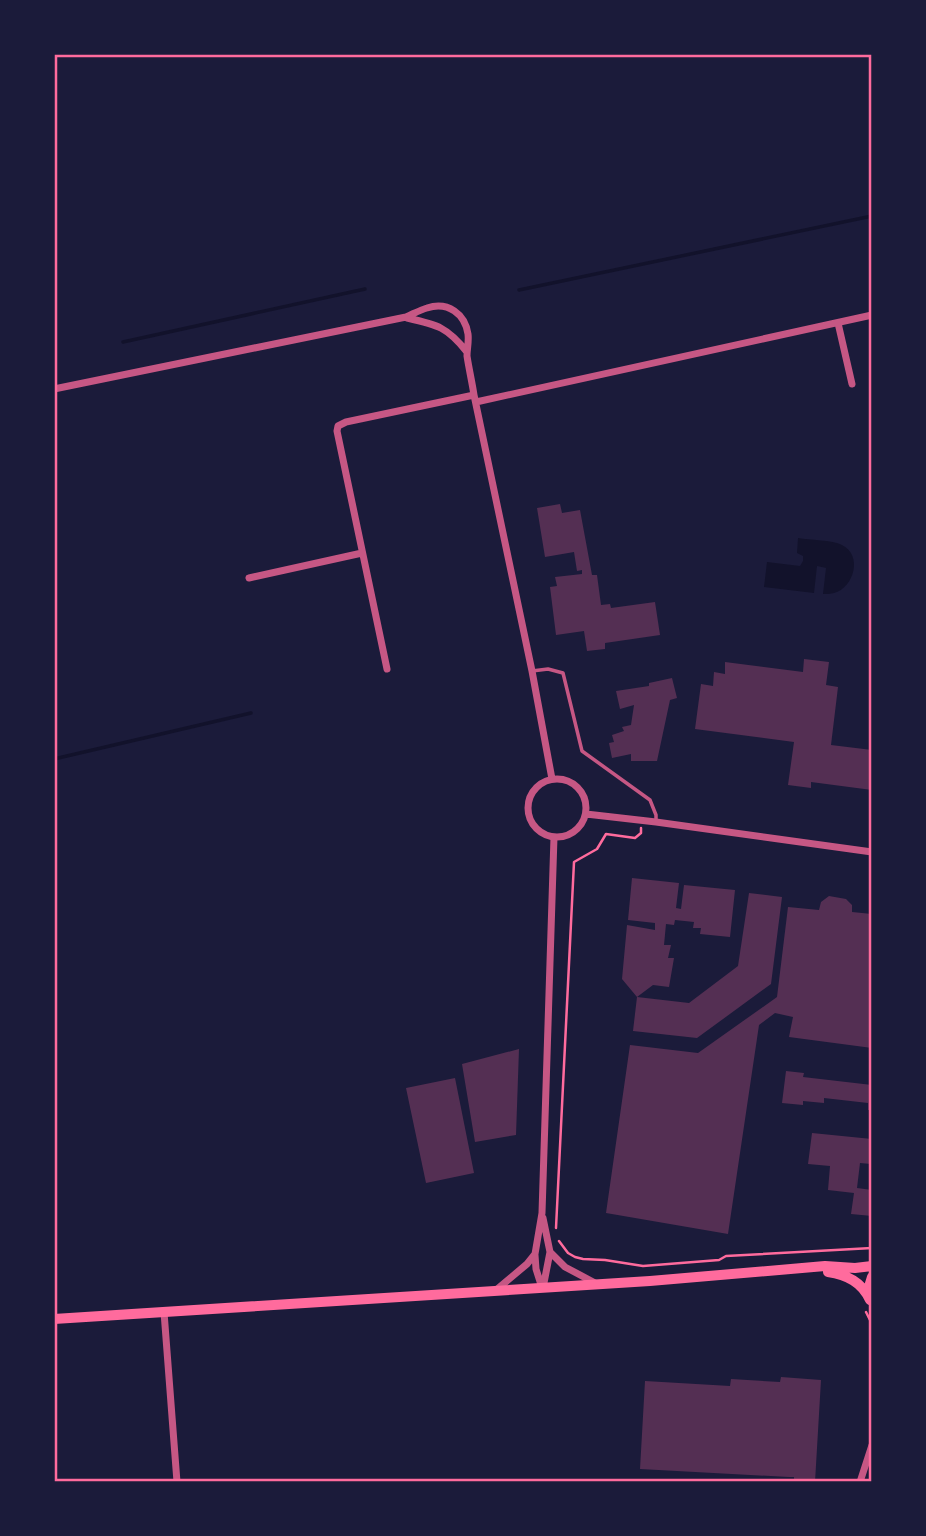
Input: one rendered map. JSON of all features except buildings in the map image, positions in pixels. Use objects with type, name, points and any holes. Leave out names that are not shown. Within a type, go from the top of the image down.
[{"type":"main road","points":[[54,1319],[542,1288],[825,1266],[872,1266]]},
{"type":"main road","points":[[787,1270],[840,1274],[862,1286],[871,1302]]},
{"type":"main road","points":[[871,1302],[869,1290],[872,1277]]},
{"type":"street","points":[[54,389],[406,317],[437,306],[452,309],[462,316],[469,342],[467,352],[475,399],[552,779]]},
{"type":"street","points":[[387,669],[337,436],[338,426],[346,422],[475,399],[872,315]]},
{"type":"street","points":[[406,317],[428,322],[449,332],[467,352]]},
{"type":"street","points":[[838,323],[852,384]]},
{"type":"street","points":[[249,578],[362,553]]},
{"type":"street","points":[[561,779],[570,782],[584,795],[586,814],[583,822],[571,834],[554,837],[537,830],[528,814],[528,804],[530,796],[543,782],[561,779]]},
{"type":"street","points":[[586,814],[872,852]]},
{"type":"street","points":[[542,1288],[535,1254],[542,1213],[554,837]]},
{"type":"street","points":[[542,1213],[550,1252],[542,1288]]},
{"type":"street","points":[[550,1252],[565,1267],[598,1284]]},
{"type":"street","points":[[495,1291],[535,1254]]},
{"type":"street","points":[[164,1311],[177,1482]]},
{"type":"street","points":[[860,1482],[872,1445]]},
{"type":"lane","points":[[531,671],[548,669],[563,673],[582,751],[650,800],[656,822]]},
{"type":"path","points":[[556,1231],[574,862],[597,849],[606,834],[635,838],[641,833],[642,820]]},
{"type":"path","points":[[557,1238],[561,1246],[575,1257],[643,1266],[719,1260],[726,1256],[872,1248]]},
{"type":"shaded area","points":[[798,538],[833,542],[849,550],[854,563],[847,585],[834,593],[823,594],[826,568],[817,566],[814,593],[764,587],[767,562],[800,566],[803,556],[797,553]]},
{"type":"waterway","points":[[519,290],[872,216]]},
{"type":"waterway","points":[[123,342],[365,289]]},
{"type":"waterway","points":[[54,759],[251,713]]}]
